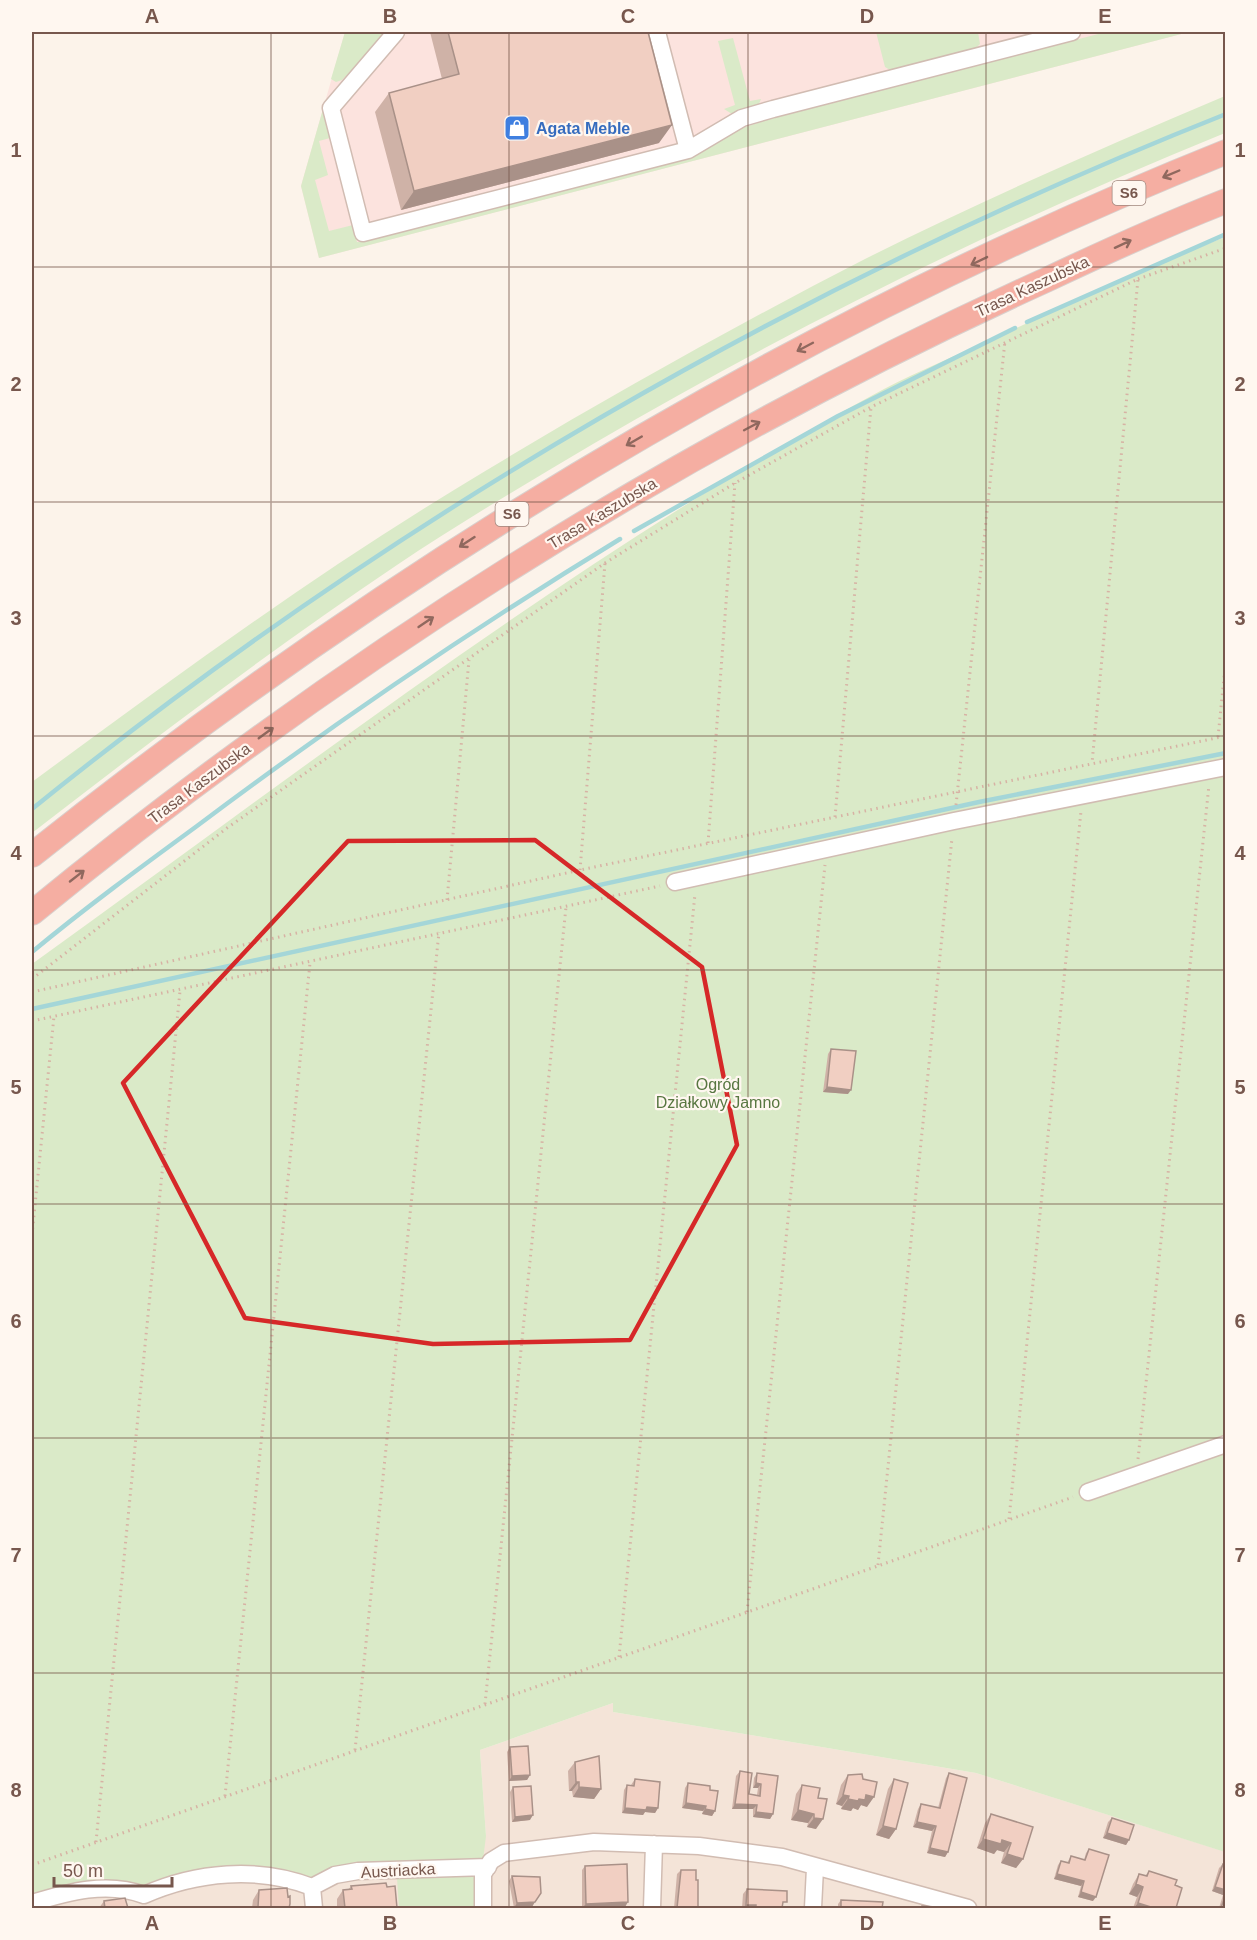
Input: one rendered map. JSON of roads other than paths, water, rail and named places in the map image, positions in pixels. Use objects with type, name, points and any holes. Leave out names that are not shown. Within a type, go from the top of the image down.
[{"type":"highway","name":"S6","points":[[32,855],[148,763],[309,647],[472,539],[603,459],[853,322],[1004,248],[1226,152]]},
{"type":"highway","name":"Trasa Kaszubska","points":[[32,913],[170,804],[345,676],[496,577],[634,494],[772,415],[927,335],[1132,240],[1226,201]]},
{"type":"street","points":[[396,32],[331,108],[363,233],[688,150],[742,118],[1072,32]]},
{"type":"street","points":[[657,32],[688,150]]},
{"type":"street","points":[[675,882],[954,821],[1218,769]]},
{"type":"street","points":[[1088,1492],[1226,1444]]},
{"type":"street","name":"Austriacka","points":[[312,1887],[335,1875],[358,1871],[488,1867],[491,1861],[504,1854],[594,1842],[699,1846],[782,1857],[966,1908]]},
{"type":"street","points":[[652,1908],[654,1844]]},
{"type":"street","points":[[483,1908],[481,1885],[488,1867]]},
{"type":"street","points":[[813,1908],[815,1868]]},
{"type":"street","points":[[32,1903],[75,1891],[105,1888],[126,1888],[145,1902],[167,1885],[201,1876],[275,1875],[312,1887],[314,1908]]},
{"type":"waterway","points":[[32,809],[168,703],[309,602],[454,506],[602,416],[754,332],[909,254],[1066,181],[1226,114]]},
{"type":"waterway","points":[[1027,322],[1226,234]]},
{"type":"waterway","points":[[634,531],[838,416],[1015,328]]},
{"type":"waterway","points":[[32,952],[134,872],[353,713],[458,642],[620,539]]},
{"type":"waterway","points":[[32,1009],[979,802],[1226,753]]},
{"type":"place","name":"Agata Meble","points":[[517,128]]},
{"type":"park label","name":"Ogród Działkowy Jamno","points":[[718,1093]]}]
